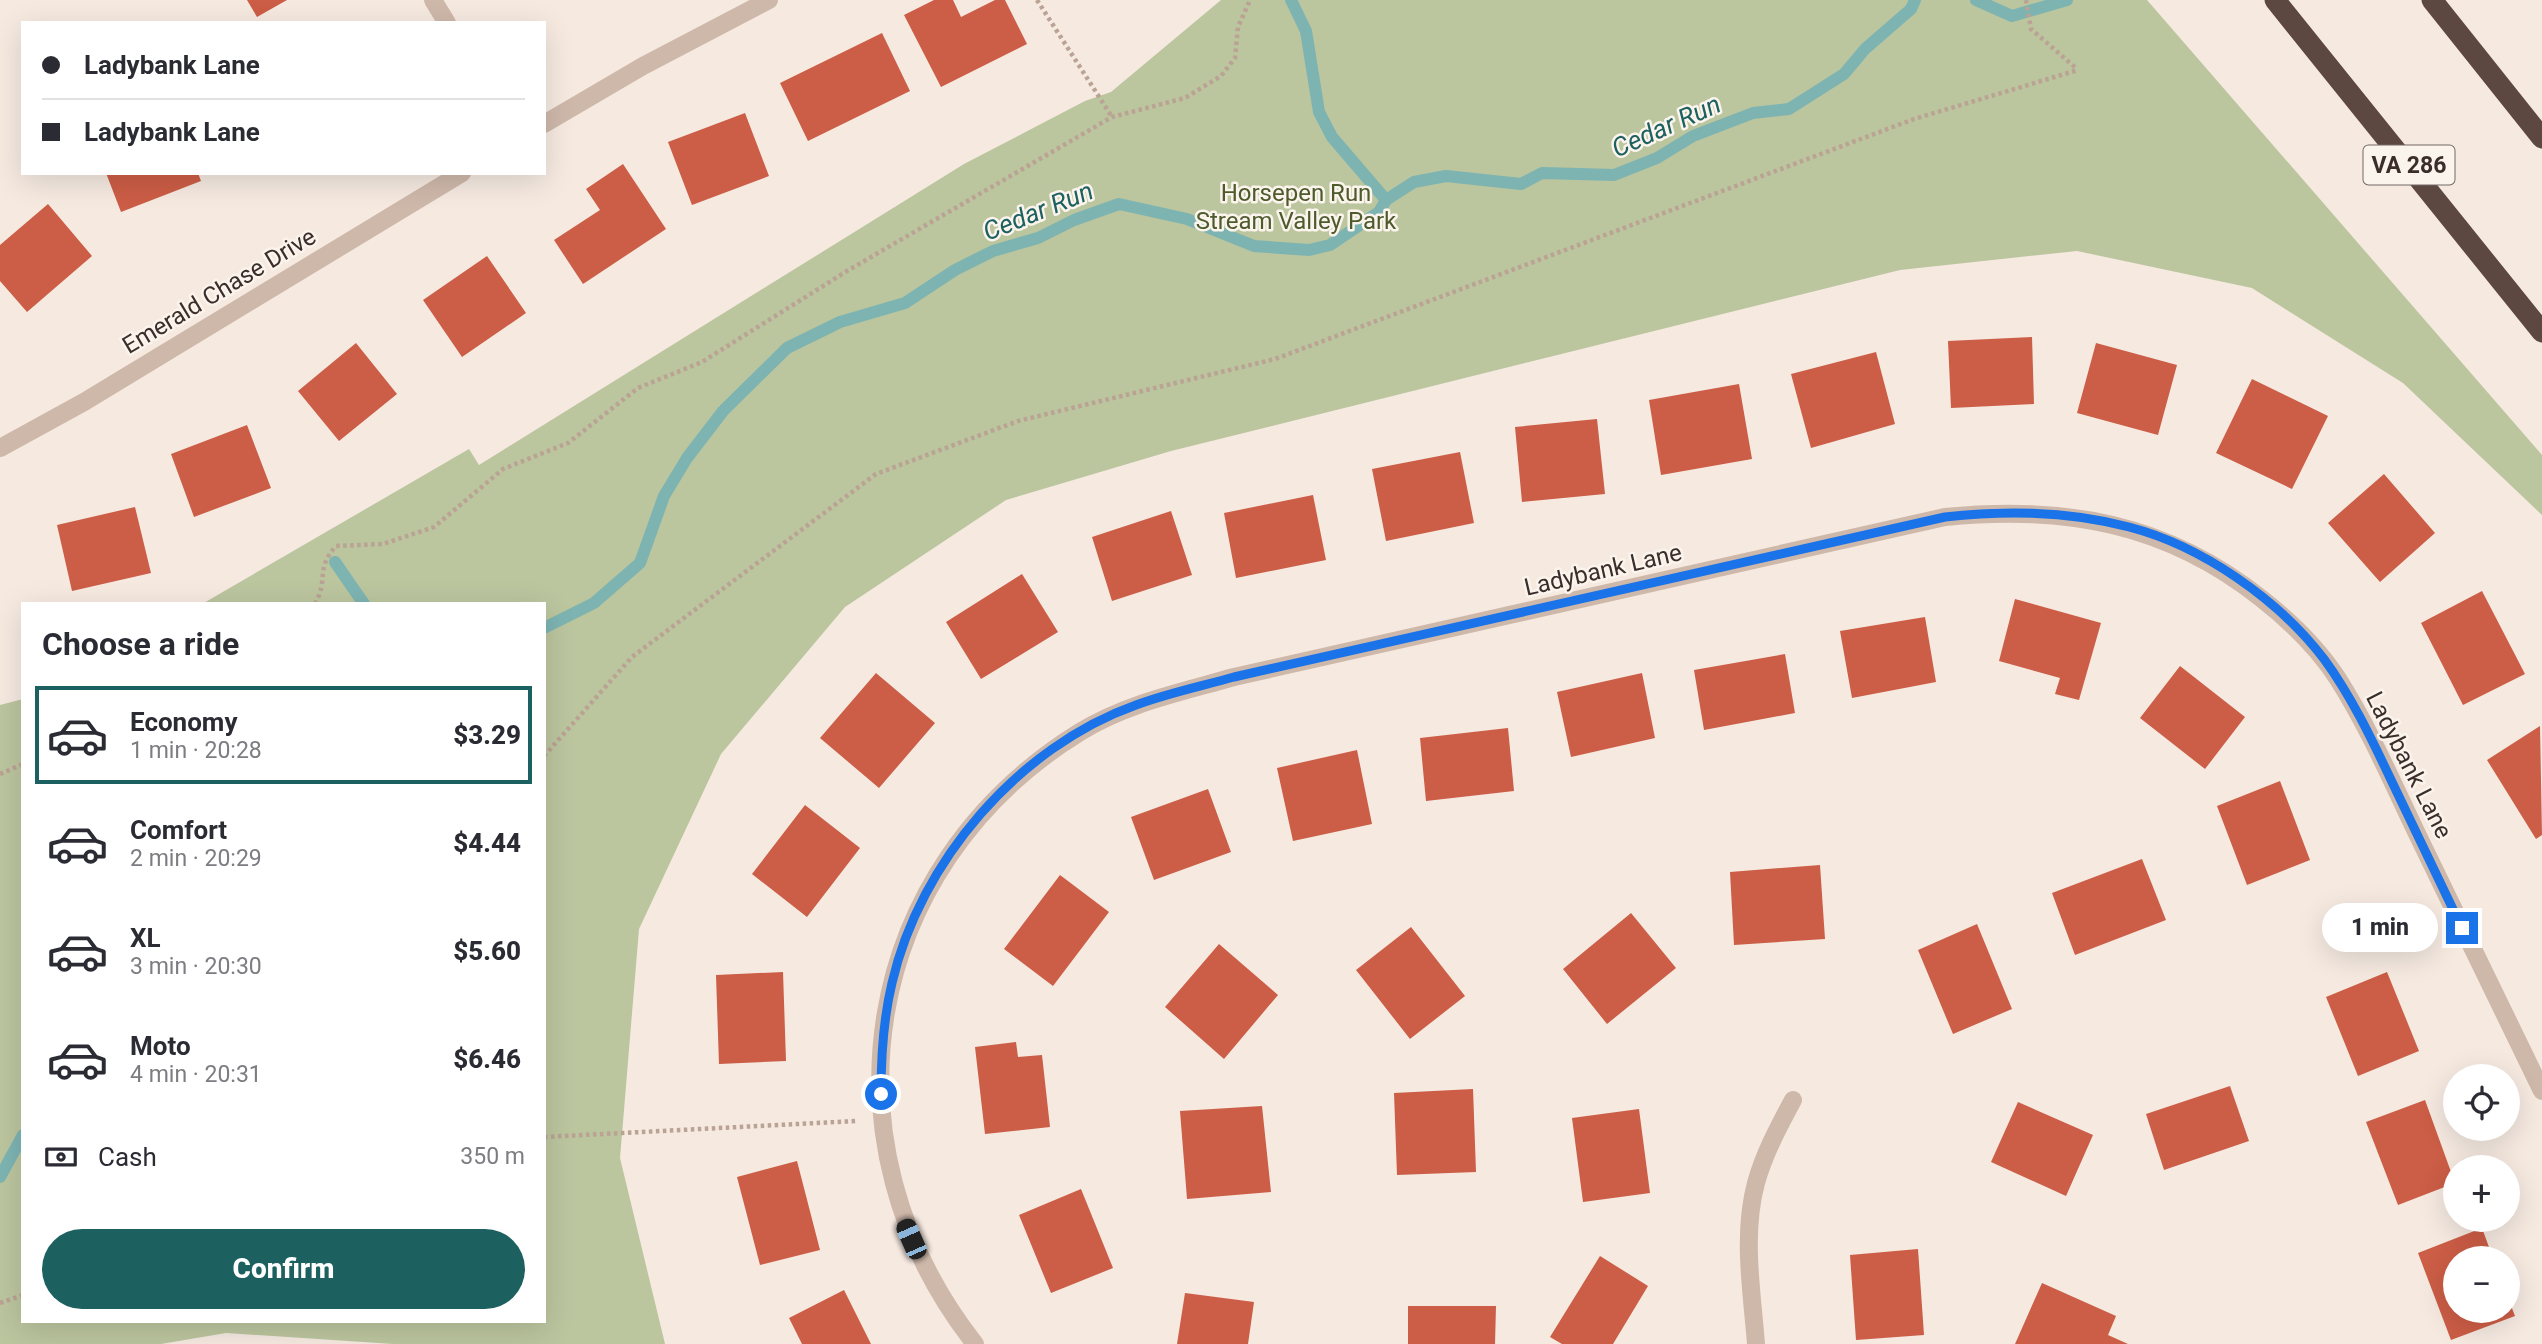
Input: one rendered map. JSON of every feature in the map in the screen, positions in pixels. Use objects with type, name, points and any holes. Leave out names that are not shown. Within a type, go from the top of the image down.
[{"type":"highway","name":"VA 286","points":[[2275,0],[2542,332]]},
{"type":"highway","points":[[2432,0],[2542,138]]},
{"type":"street","points":[[433,0],[446,21]]},
{"type":"street","points":[[546,123],[643,66],[769,0]]},
{"type":"street","name":"Emerald Chase Drive","points":[[0,448],[84,402],[459,175]]},
{"type":"street","name":"Ladybank Lane","points":[[975,1344],[950,1312],[920,1259],[902,1219],[888,1166],[881,1120],[881,1043],[892,982],[912,923],[942,865],[980,814],[1030,767],[1081,732],[1135,705],[1234,677],[1945,517],[1988,513],[2053,513],[2130,527],[2195,554],[2236,578],[2282,615],[2322,657],[2372,740],[2542,1091]]},
{"type":"street","points":[[1756,1344],[1748,1237],[1756,1184],[1772,1141],[1793,1100]]},
{"type":"path","points":[[1037,0],[1112,117]]},
{"type":"path","points":[[316,602],[322,591],[324,560],[336,546],[383,544],[434,527],[503,469],[568,443],[638,388],[702,362],[848,271],[1112,117],[1185,98],[1221,76],[1235,58],[1238,27],[1250,0]]},
{"type":"path","points":[[546,754],[632,657],[876,474],[1018,421],[1275,359],[1914,119],[2078,70],[2031,29],[2026,0]]},
{"type":"path","points":[[0,774],[21,765]]},
{"type":"path","points":[[546,1137],[881,1120]]},
{"type":"path","points":[[0,1303],[21,1296]]},
{"type":"green space","name":"Horsepen Run Stream Valley Park","points":[[1221,0],[2147,0],[2542,455],[2542,515],[2403,383],[2252,288],[2077,251],[1900,270],[1171,451],[1006,500],[845,607],[721,754],[639,929],[620,1158],[665,1344],[393,1344],[226,1333],[161,1344],[0,1344],[0,705],[21,700],[21,1323],[546,1323],[546,602],[205,602],[469,449],[479,465],[964,164],[1085,101],[1111,92]]},
{"type":"building","points":[[247,0],[287,0],[257,17]]},
{"type":"building","points":[[934,0],[953,0],[961,17],[995,0],[1005,0],[1027,44],[941,87],[904,15]]},
{"type":"building","points":[[882,33],[910,91],[808,141],[780,83]]},
{"type":"building","points":[[745,113],[769,176],[692,205],[668,142]]},
{"type":"building","points":[[623,164],[666,229],[583,284],[554,240],[600,210],[586,189]]},
{"type":"building","points":[[107,175],[199,175],[201,181],[121,212]]},
{"type":"building","points":[[48,204],[92,256],[27,312],[0,281],[0,245]]},
{"type":"building","points":[[487,256],[526,313],[462,357],[423,300]]},
{"type":"building","points":[[2032,337],[2034,404],[1951,408],[1948,341]]},
{"type":"building","points":[[356,343],[397,394],[339,441],[298,391]]},
{"type":"building","points":[[2096,343],[2177,365],[2158,435],[2077,413]]},
{"type":"building","points":[[1876,352],[1895,424],[1811,448],[1791,374]]},
{"type":"building","points":[[2252,379],[2328,416],[2292,489],[2216,453]]},
{"type":"building","points":[[1739,384],[1752,459],[1661,475],[1649,400]]},
{"type":"building","points":[[1597,419],[1605,494],[1522,502],[1515,427]]},
{"type":"building","points":[[247,425],[271,488],[194,517],[171,454]]},
{"type":"building","points":[[1460,452],[1474,523],[1386,541],[1372,469]]},
{"type":"building","points":[[2384,474],[2435,533],[2380,582],[2328,523]]},
{"type":"building","points":[[1313,495],[1326,560],[1236,578],[1224,513]]},
{"type":"building","points":[[135,507],[151,573],[72,591],[57,525]]},
{"type":"building","points":[[1171,511],[1192,575],[1112,601],[1092,537]]},
{"type":"building","points":[[1022,574],[1058,632],[981,679],[946,622]]},
{"type":"building","points":[[2482,591],[2525,674],[2463,705],[2421,623]]},
{"type":"building","points":[[2015,599],[2101,623],[2079,700],[2055,694],[2060,678],[1999,661]]},
{"type":"building","points":[[1925,617],[1936,682],[1852,698],[1840,631]]},
{"type":"building","points":[[1785,654],[1795,713],[1704,730],[1694,670]]},
{"type":"building","points":[[2180,666],[2245,717],[2205,769],[2140,718]]},
{"type":"building","points":[[876,673],[935,723],[879,788],[820,738]]},
{"type":"building","points":[[1642,673],[1655,738],[1571,757],[1557,692]]},
{"type":"building","points":[[2540,726],[2542,835],[2536,839],[2487,760]]},
{"type":"building","points":[[1508,728],[1514,791],[1426,801],[1420,738]]},
{"type":"building","points":[[1357,750],[1372,824],[1293,841],[1277,768]]},
{"type":"building","points":[[2280,781],[2310,860],[2247,885],[2217,806]]},
{"type":"building","points":[[1208,789],[1231,852],[1154,880],[1131,817]]},
{"type":"building","points":[[805,805],[860,848],[807,917],[752,874]]},
{"type":"building","points":[[2142,859],[2166,920],[2075,955],[2052,893]]},
{"type":"building","points":[[1820,865],[1825,939],[1734,945],[1730,872]]},
{"type":"building","points":[[1060,875],[1109,912],[1053,986],[1004,949]]},
{"type":"building","points":[[1631,913],[1676,968],[1607,1024],[1563,969]]},
{"type":"building","points":[[1977,924],[2012,1009],[1953,1034],[1918,950]]},
{"type":"building","points":[[1411,927],[1465,996],[1410,1039],[1356,970]]},
{"type":"building","points":[[1219,944],[1278,995],[1224,1059],[1165,1007]]},
{"type":"building","points":[[783,972],[786,1061],[719,1064],[716,975]]},
{"type":"building","points":[[2387,972],[2419,1051],[2358,1076],[2326,997]]},
{"type":"building","points":[[1016,1042],[1018,1057],[1042,1055],[1050,1127],[985,1134],[975,1047]]},
{"type":"building","points":[[2230,1086],[2249,1141],[2164,1170],[2146,1114]]},
{"type":"building","points":[[1473,1089],[1476,1172],[1397,1175],[1394,1093]]},
{"type":"building","points":[[2425,1100],[2445,1155],[2443,1188],[2398,1205],[2366,1122]]},
{"type":"building","points":[[2018,1102],[2093,1135],[2066,1196],[1991,1162]]},
{"type":"building","points":[[1262,1106],[1271,1192],[1187,1199],[1180,1111]]},
{"type":"building","points":[[1639,1109],[1650,1193],[1583,1202],[1572,1118]]},
{"type":"building","points":[[797,1161],[820,1250],[760,1265],[737,1177]]},
{"type":"building","points":[[1081,1189],[1113,1268],[1051,1293],[1019,1215]]},
{"type":"building","points":[[2472,1232],[2483,1232],[2489,1246],[2443,1246],[2443,1319],[2418,1253]]},
{"type":"building","points":[[1918,1249],[1924,1335],[1856,1340],[1850,1255]]},
{"type":"building","points":[[1600,1256],[1648,1286],[1613,1344],[1562,1344],[1550,1337]]},
{"type":"building","points":[[2042,1283],[2116,1316],[2108,1335],[2128,1344],[2015,1344]]},
{"type":"building","points":[[844,1290],[871,1344],[802,1344],[789,1318]]},
{"type":"building","points":[[1185,1293],[1254,1302],[1248,1344],[1177,1344]]},
{"type":"building","points":[[1408,1306],[1496,1306],[1495,1344],[1408,1344]]},
{"type":"building","points":[[2445,1323],[2496,1323],[2451,1340]]},
{"type":"waterway","points":[[1291,0],[1306,31],[1319,112],[1332,137],[1386,200]]},
{"type":"waterway","name":"Cedar Run","points":[[546,627],[594,603],[640,563],[664,496],[687,458],[723,411],[787,348],[840,322],[905,303],[955,270],[993,251],[1038,238],[1074,220],[1119,204],[1187,219],[1254,246],[1309,250],[1330,245],[1379,212],[1386,200],[1414,182],[1446,176],[1521,184],[1542,173],[1614,175],[1657,158],[1693,136],[1753,113],[1789,109],[1844,74],[1865,49],[1911,9],[1915,0]]},
{"type":"waterway","name":"Cedar Run","points":[[1976,0],[2012,16],[2067,0]]},
{"type":"waterway","points":[[335,562],[363,602]]},
{"type":"waterway","name":"Cedar Run","points":[[0,1177],[21,1139]]},
{"type":"route","points":[[881,1094],[881,1043],[892,982],[912,923],[942,865],[980,814],[1030,767],[1081,732],[1135,705],[1234,677],[1945,517],[1988,513],[2053,513],[2130,527],[2184,548],[2236,578],[2282,615],[2322,657],[2338,679],[2372,740],[2462,928]]}]
